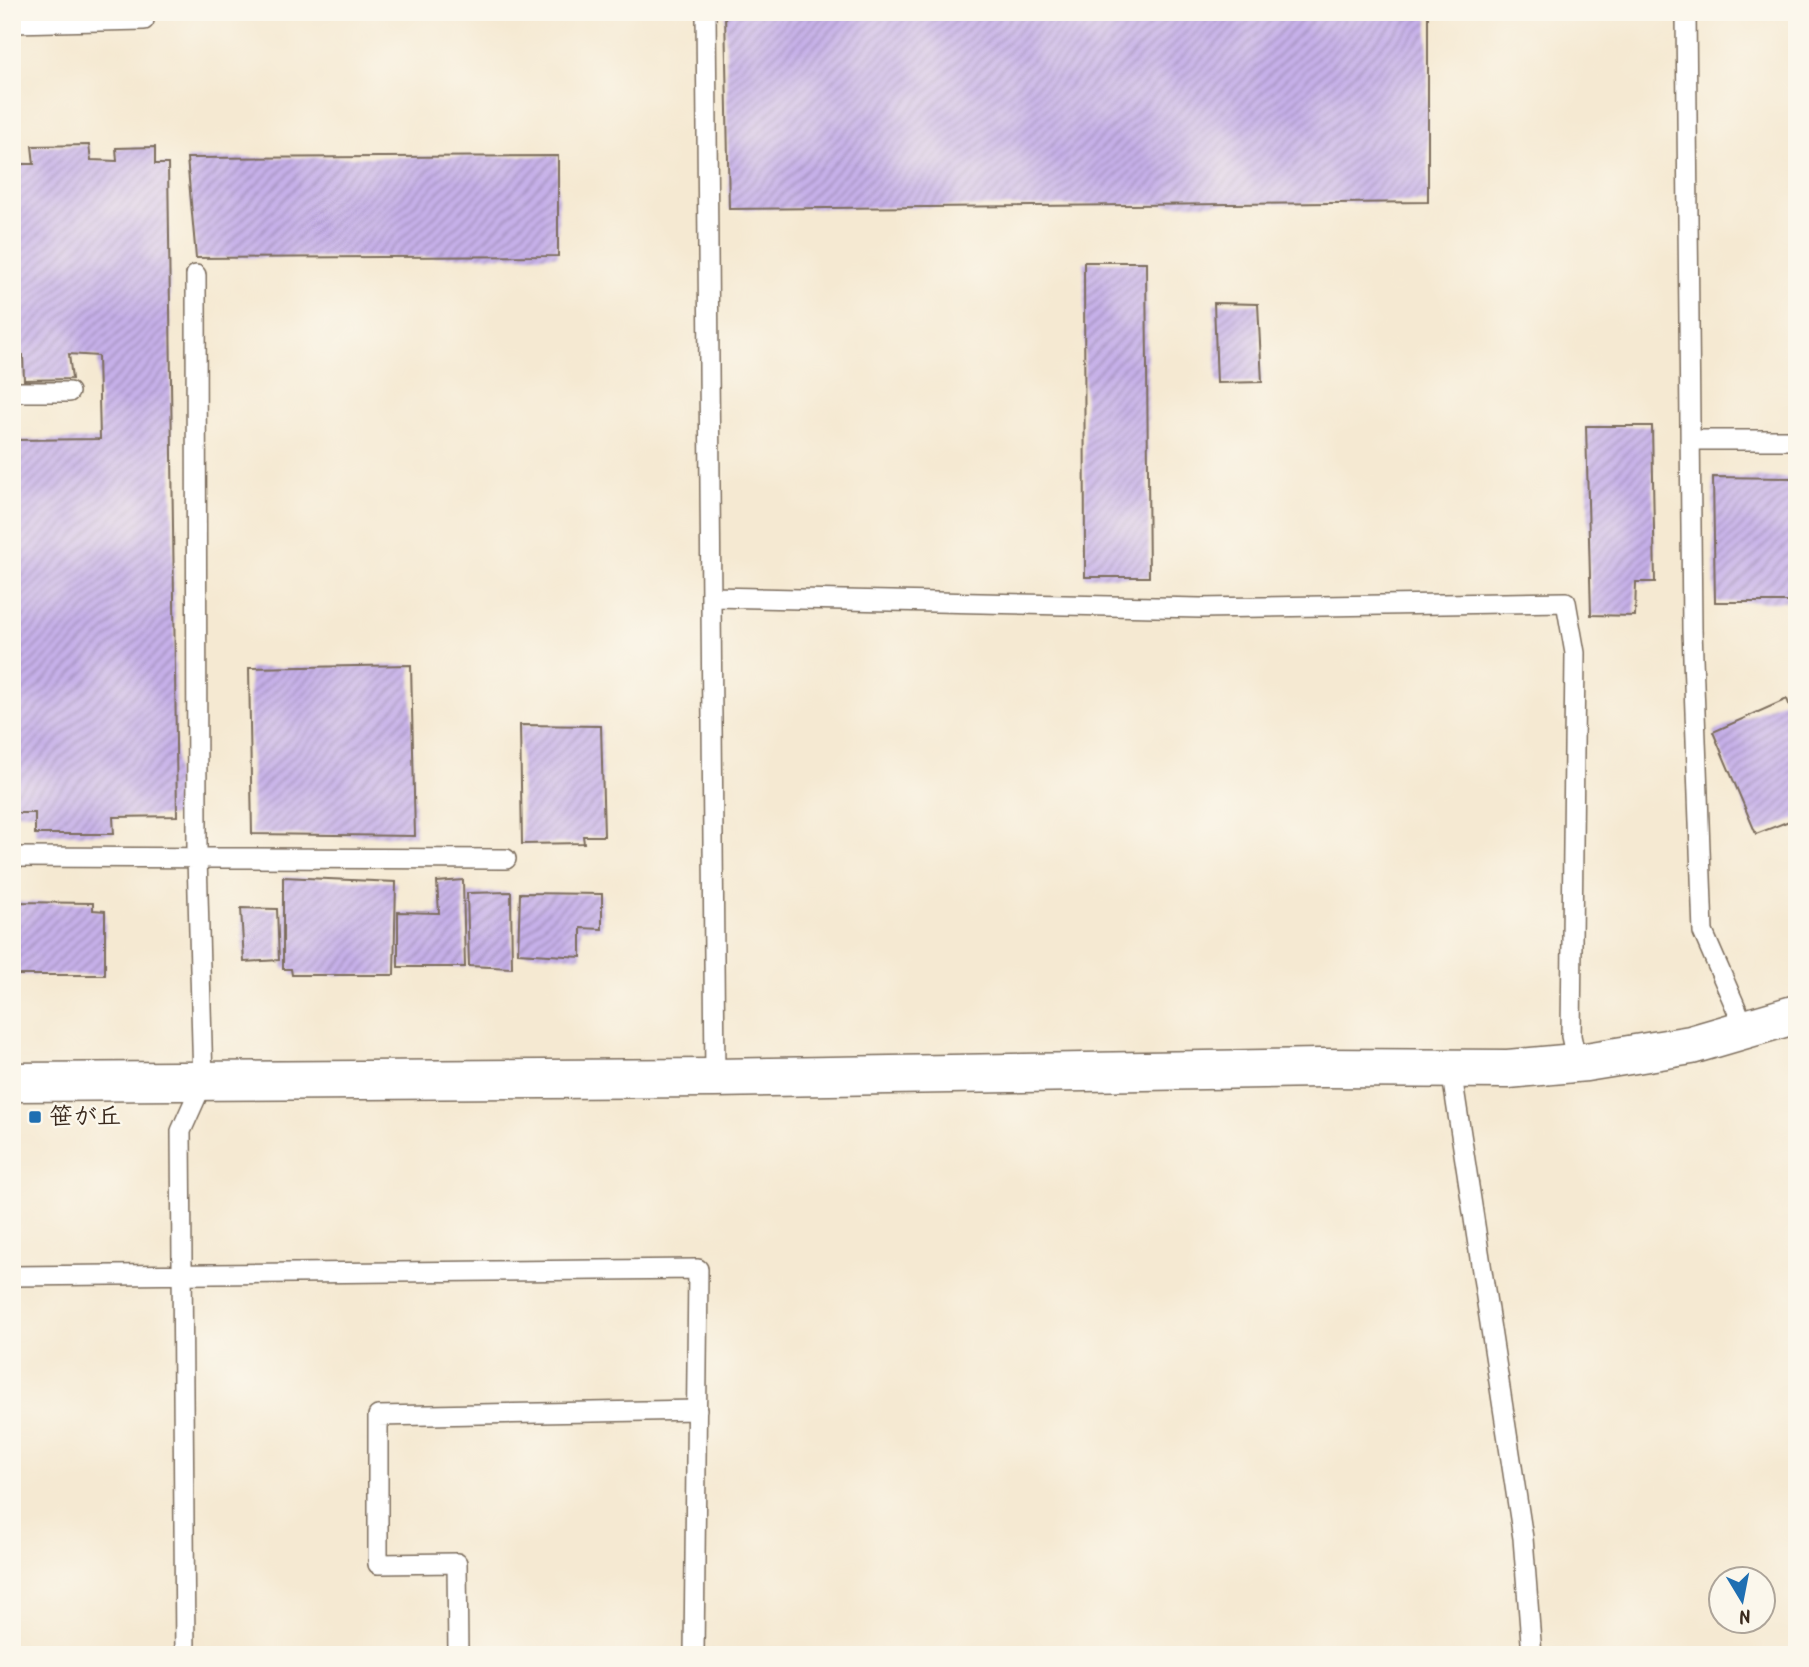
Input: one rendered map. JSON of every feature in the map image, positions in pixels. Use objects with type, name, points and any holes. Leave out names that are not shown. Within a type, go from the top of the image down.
[{"type":"street","points":[[12,1082],[715,1078],[1320,1068],[1508,1069],[1577,1063],[1691,1045],[1797,1014]]},
{"type":"lane","points":[[12,23],[144,20],[144,12]]},
{"type":"lane","points":[[706,12],[715,1078]]},
{"type":"lane","points":[[1686,12],[1692,630],[1703,932],[1746,1031]]},
{"type":"lane","points":[[185,1655],[181,1131],[203,1082],[197,856],[196,275]]},
{"type":"lane","points":[[12,392],[69,392]]},
{"type":"lane","points":[[1690,440],[1797,440]]},
{"type":"lane","points":[[712,597],[1200,608],[1566,602],[1575,653],[1571,1036],[1577,1063]]},
{"type":"lane","points":[[12,857],[506,859]]},
{"type":"lane","points":[[1451,1069],[1523,1538],[1532,1655]]},
{"type":"lane","points":[[12,1276],[698,1269],[694,1655]]},
{"type":"lane","points":[[458,1655],[457,1563],[378,1564],[378,1416],[696,1410]]},
{"type":"building","points":[[725,12],[1428,12],[1428,202],[729,209]]},
{"type":"building","points":[[89,145],[91,160],[117,161],[116,148],[155,147],[155,164],[168,164],[177,816],[113,817],[114,834],[35,834],[35,813],[12,813],[12,440],[100,439],[98,356],[69,354],[72,379],[24,380],[23,355],[12,355],[12,164],[34,164],[32,146]]},
{"type":"building","points":[[558,156],[558,256],[196,258],[187,158]]},
{"type":"building","points":[[1084,262],[1146,262],[1149,577],[1085,577]]},
{"type":"building","points":[[1214,303],[1258,304],[1262,382],[1217,383]]},
{"type":"building","points":[[1586,426],[1652,426],[1655,582],[1636,582],[1635,616],[1591,615]]},
{"type":"building","points":[[1713,477],[1797,478],[1797,602],[1715,602]]},
{"type":"building","points":[[411,665],[415,836],[252,834],[249,668]]},
{"type":"building","points":[[1787,699],[1797,725],[1797,818],[1756,834],[1713,732]]},
{"type":"building","points":[[520,725],[601,726],[604,836],[583,836],[584,843],[522,844]]},
{"type":"building","points":[[283,877],[396,882],[394,975],[292,975],[291,969],[283,969]]},
{"type":"building","points":[[463,880],[465,967],[398,967],[398,912],[439,913],[437,882]]},
{"type":"building","points":[[511,892],[512,968],[469,966],[467,893]]},
{"type":"building","points":[[520,893],[602,894],[602,929],[581,928],[581,957],[518,953]]},
{"type":"building","points":[[13,902],[93,903],[93,910],[105,911],[105,975],[12,975]]},
{"type":"building","points":[[241,908],[277,909],[279,960],[244,962]]},
{"type":"place","name":"笹が丘","points":[[35,1117]]}]
